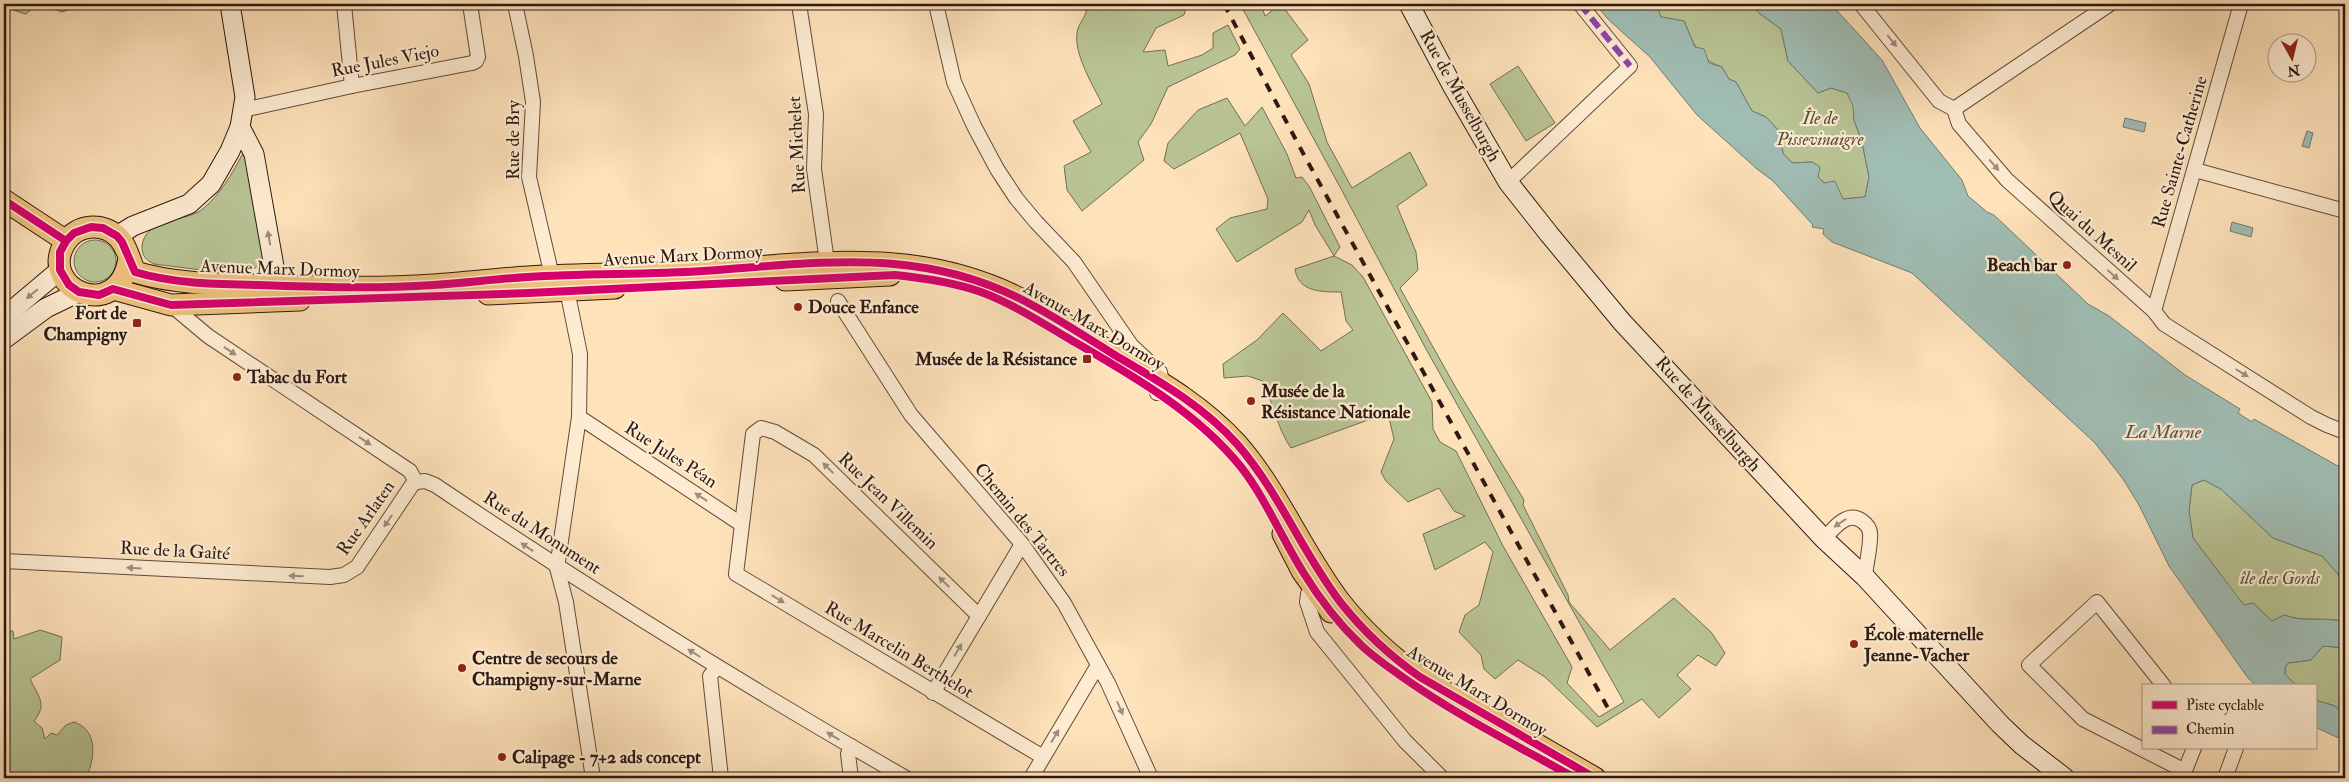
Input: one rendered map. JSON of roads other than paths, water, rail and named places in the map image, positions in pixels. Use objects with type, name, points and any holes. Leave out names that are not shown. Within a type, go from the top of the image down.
[{"type":"main road","points":[[4,200],[66,241]]},
{"type":"main road","points":[[91,227],[103,228],[117,236],[129,258],[122,280],[112,289],[99,295],[79,292],[69,285],[60,270],[60,252],[66,241],[74,233],[91,227]]},
{"type":"main road","name":"Avenue Marx Dormoy","points":[[129,258],[135,272],[157,278],[213,284],[276,286],[559,283]]},
{"type":"main road","name":"Avenue Marx Dormoy","points":[[112,289],[171,305],[559,283],[694,272],[828,270],[896,262],[936,268],[984,282],[1030,304],[1160,388],[1199,408],[1236,443],[1267,483],[1320,585],[1329,611],[1372,656],[1420,690],[1462,716],[1574,778]]},
{"type":"main road","name":"Avenue Marx Dormoy","points":[[1320,585],[1341,602],[1395,660],[1435,686],[1595,778]]},
{"type":"street","points":[[117,236],[148,220],[189,204],[200,196],[211,184],[230,151],[242,119],[245,97],[230,4]]},
{"type":"street","points":[[344,4],[352,86]]},
{"type":"street","name":"Rue Jules Viejo","points":[[242,119],[352,86],[476,61],[478,57],[470,4]]},
{"type":"street","name":"Rue de Bry","points":[[515,4],[526,56],[532,102],[529,177],[580,354],[579,417],[557,568]]},
{"type":"street","name":"Rue Michelet","points":[[800,4],[816,114],[814,169],[828,270]]},
{"type":"street","points":[[936,4],[954,82],[974,126],[997,169],[1016,198],[1074,262],[1131,345],[1160,372],[1160,388]]},
{"type":"street","name":"Rue de Musselburgh","points":[[1409,4],[1508,182],[1622,322],[1824,539],[1865,577],[2000,724],[2022,745],[2065,778]]},
{"type":"street","points":[[1508,182],[1630,66],[1580,4]]},
{"type":"street","name":"Quai du Mesnil","points":[[1861,4],[1939,101],[1954,109],[1959,124],[2007,180],[2154,311],[2164,324],[2311,417],[2345,432]]},
{"type":"street","points":[[1954,109],[2110,4]]},
{"type":"street","name":"Rue Sainte-Catherine","points":[[2154,311],[2241,4]]},
{"type":"street","points":[[242,119],[254,154],[276,286]]},
{"type":"street","points":[[2195,170],[2345,211]]},
{"type":"street","points":[[4,317],[60,270]]},
{"type":"street","points":[[4,339],[46,308],[79,292]]},
{"type":"street","name":"Chemin des Tartres","points":[[838,301],[911,415],[1022,544],[1064,603],[1098,665],[1151,778]]},
{"type":"street","points":[[171,305],[208,336],[410,471],[416,482]]},
{"type":"street","name":"Rue Jules Péan","points":[[579,417],[742,524]]},
{"type":"street","name":"Rue Jean Villemin","points":[[742,524],[754,434],[761,428],[775,432],[814,455],[979,616]]},
{"type":"street","name":"Rue du Monument","points":[[416,482],[425,481],[435,485],[557,568],[718,667],[906,778]]},
{"type":"street","name":"Rue Arlaten","points":[[344,576],[357,567],[412,485],[416,482]]},
{"type":"street","points":[[1824,539],[1842,520],[1859,518],[1866,524],[1870,538],[1865,577]]},
{"type":"street","name":"Rue Marcelin Berthelot","points":[[742,524],[736,574],[936,689],[1043,757]]},
{"type":"street","points":[[936,689],[1022,544]]},
{"type":"street","name":"Rue de la Gaîté","points":[[4,561],[205,572],[344,576]]},
{"type":"street","points":[[557,568],[566,602],[593,778]]},
{"type":"street","points":[[1320,585],[1308,594],[1307,602],[1317,632],[1405,741],[1442,778]]},
{"type":"street","points":[[2162,684],[2097,602],[2029,665],[2082,719],[2183,775],[2193,750]]},
{"type":"street","points":[[1031,778],[1098,665]]},
{"type":"street","points":[[718,667],[710,676],[721,778]]},
{"type":"street","points":[[851,746],[848,754],[851,778]]},
{"type":"street","points":[[2226,778],[2235,750]]},
{"type":"water","name":"La Marne","points":[[1595,4],[1656,4],[1661,17],[1684,21],[1695,47],[1704,49],[1709,63],[1722,67],[1729,79],[1736,82],[1752,111],[1766,117],[1779,131],[1783,153],[1792,163],[1812,162],[1820,167],[1818,177],[1824,183],[1835,181],[1843,199],[1865,197],[1869,177],[1862,142],[1854,120],[1853,106],[1847,93],[1831,88],[1818,93],[1788,61],[1781,29],[1750,4],[1831,4],[1882,60],[1920,128],[1962,180],[1968,196],[1987,212],[1994,215],[2088,304],[2109,316],[2185,375],[2240,409],[2238,413],[2252,422],[2254,419],[2345,470],[2345,589],[2338,574],[2322,556],[2273,538],[2221,489],[2204,480],[2192,485],[2189,511],[2193,538],[2244,605],[2253,603],[2272,621],[2284,615],[2299,619],[2345,622],[2345,648],[2323,646],[2311,660],[2288,663],[2285,668],[2285,674],[2295,684],[2255,684],[2248,678],[2169,566],[2139,505],[2123,479],[2095,443],[1912,273],[1832,242],[1823,234],[1824,229],[1812,227],[1813,225],[1773,181],[1697,115],[1650,57],[1609,20]]},
{"type":"water","points":[[2125,118],[2146,123],[2144,132],[2123,127]]},
{"type":"water","points":[[2307,131],[2313,133],[2309,148],[2302,146]]},
{"type":"water","points":[[2232,222],[2253,228],[2251,237],[2230,231]]},
{"type":"water","points":[[2316,700],[2335,706],[2345,714],[2345,741],[2316,727]]},
{"type":"railway","points":[[1224,4],[1304,155],[1609,710]]},
{"type":"place","name":"Beach bar","points":[[2067,265]]},
{"type":"place","name":"Douce Enfance","points":[[798,307]]},
{"type":"place","name":"Fort de Champigny","points":[[137,323]]},
{"type":"place","name":"Musée de la Résistance","points":[[1087,359]]},
{"type":"place","name":"Tabac du Fort","points":[[237,377]]},
{"type":"place","name":"Musée de la Résistance Nationale","points":[[1251,401]]},
{"type":"place","name":"École maternelle Jeanne-Vacher","points":[[1854,644]]},
{"type":"place","name":"Centre de secours de Champigny-sur-Marne","points":[[462,668]]},
{"type":"place","name":"Calipage - 7+2 ads concept","points":[[502,757]]},
{"type":"park label","name":"Île de Pissevinaigre","points":[[1820,128]]},
{"type":"park label","name":"île des Gords","points":[[2280,578]]}]
